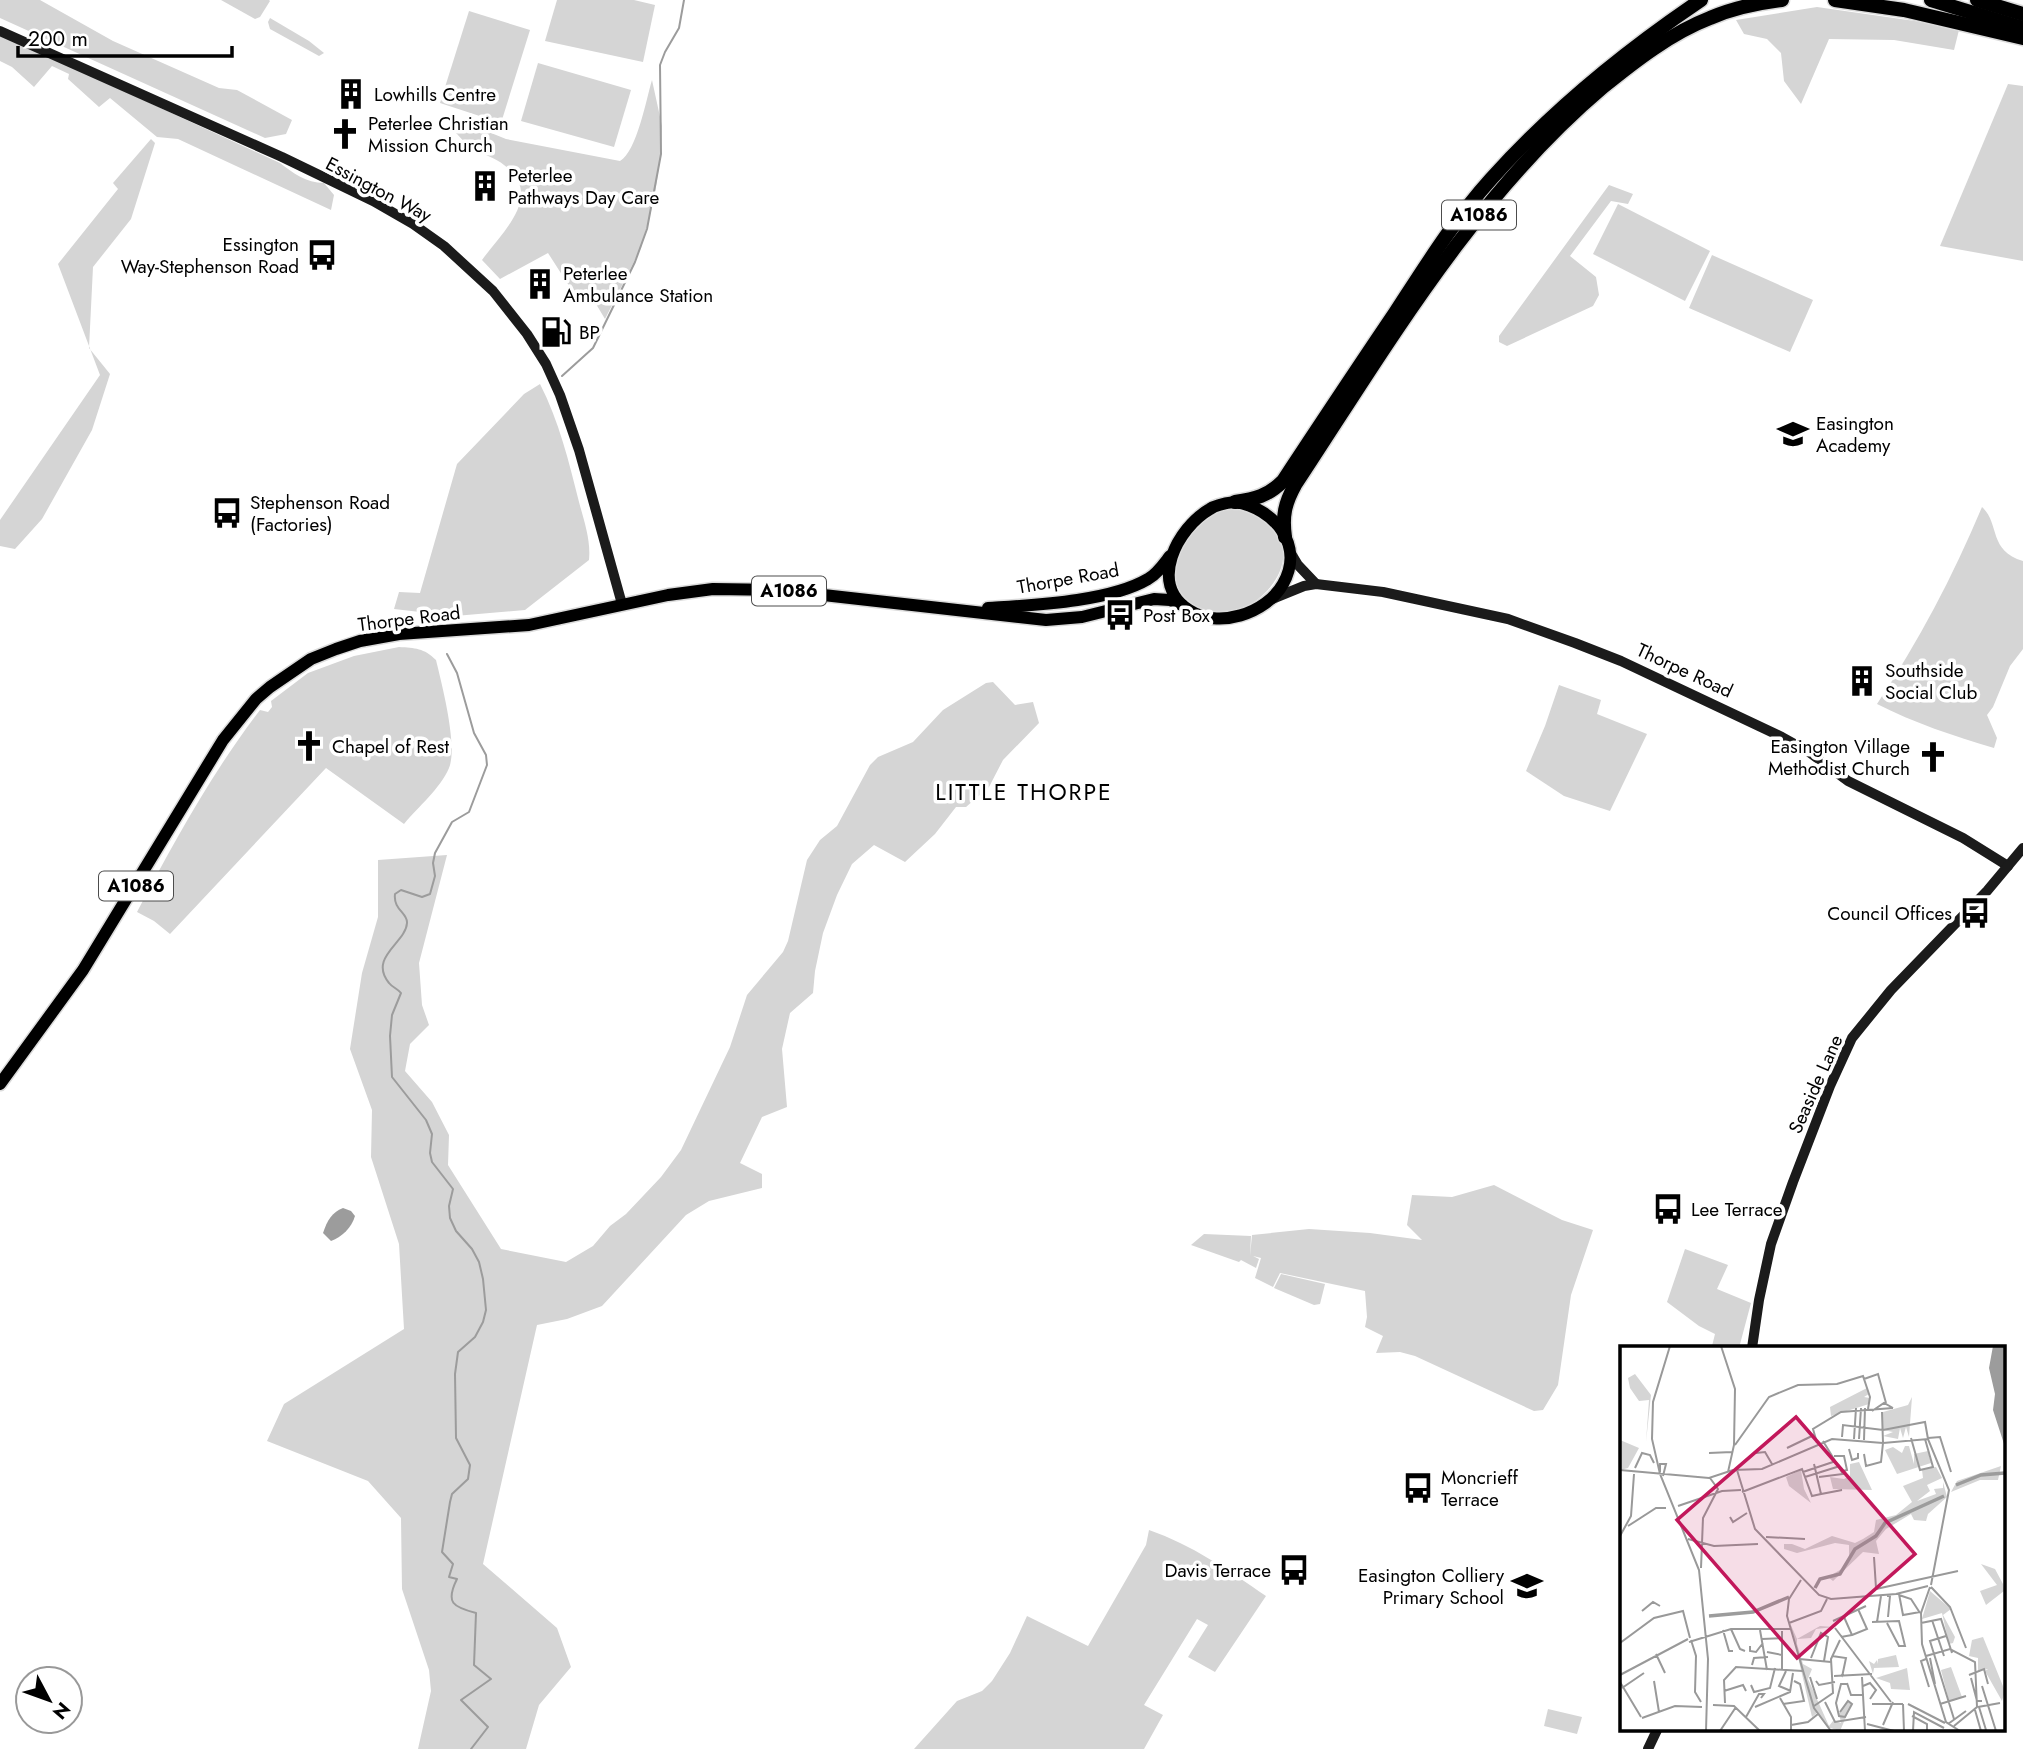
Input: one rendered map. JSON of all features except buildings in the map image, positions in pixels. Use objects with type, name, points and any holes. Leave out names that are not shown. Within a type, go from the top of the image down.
[{"type":"highway","name":"A1086","points":[[1235,502],[1257,499],[1273,491],[1283,481],[1445,236],[1498,172],[1542,125],[1598,75],[1701,0]]},
{"type":"highway","name":"A1086","points":[[1287,543],[1283,511],[1295,485],[1432,277],[1509,179],[1574,112],[1635,60],[1707,18],[1736,8],[1782,0]]},
{"type":"highway","points":[[1835,0],[1905,10],[2023,38]]},
{"type":"highway","points":[[1931,0],[2023,28]]},
{"type":"highway","points":[[1977,0],[2023,14]]},
{"type":"main road","name":"Essington Way","points":[[0,31],[282,157],[373,201],[444,246],[493,291],[513,315],[548,369],[561,395],[622,604]]},
{"type":"main road","points":[[1287,543],[1287,572],[1283,583],[1267,601],[1232,618],[1222,620],[1199,616],[1182,605],[1173,593],[1169,568],[1172,553],[1193,523],[1209,509],[1235,502],[1261,509],[1272,516],[1287,543],[1298,565],[1317,584]]},
{"type":"main road","name":"Thorpe Road","points":[[956,610],[1056,603],[1098,596],[1149,579],[1172,553]]},
{"type":"main road","name":"Thorpe Road","points":[[1267,601],[1304,586],[1317,584],[1409,596],[1508,620],[1621,661],[1793,743],[1847,781],[1963,838],[2008,866]]},
{"type":"main road","name":"Thorpe Road","points":[[0,1084],[83,970],[223,740],[256,699],[311,659],[360,641],[399,635],[529,625],[622,604],[713,589],[746,589],[889,601],[1046,620],[1082,617],[1154,599],[1170,600],[1182,605]]},
{"type":"main road","name":"Seaside Lane","points":[[1752,1346],[1759,1300],[1772,1244],[1793,1182],[1852,1038],[1884,999],[2023,848]]},
{"type":"main road","points":[[1648,1749],[1656,1732]]},
{"type":"shaded area","points":[[0,0],[40,0],[113,41],[219,88],[237,90],[292,120],[286,134],[265,138],[0,18]]},
{"type":"shaded area","points":[[221,0],[270,1],[260,17],[255,19]]},
{"type":"shaded area","points":[[557,0],[634,0],[655,5],[643,62],[545,41]]},
{"type":"shaded area","points":[[1817,7],[1959,30],[1954,50],[1894,40],[1829,39],[1801,104],[1784,81],[1781,53],[1767,39],[1744,34],[1736,20]]},
{"type":"shaded area","points":[[469,11],[530,30],[501,123],[440,103]]},
{"type":"shaded area","points":[[270,18],[324,53],[319,56],[270,29]]},
{"type":"shaded area","points":[[0,34],[280,163],[295,174],[324,183],[334,195],[331,210],[178,139],[157,137],[110,98],[99,107],[68,79],[69,74],[52,66],[34,87],[12,67],[0,61]]},
{"type":"shaded area","points":[[538,63],[631,90],[614,147],[521,121]]},
{"type":"shaded area","points":[[652,80],[662,126],[654,200],[641,248],[605,319],[587,289],[573,292],[548,253],[500,279],[482,260],[509,226],[520,201],[521,189],[516,177],[504,165],[472,148],[455,132],[459,120],[506,139],[620,161],[636,136]]},
{"type":"shaded area","points":[[2008,84],[2023,86],[2023,261],[1940,246]]},
{"type":"shaded area","points":[[151,139],[155,143],[131,219],[93,267],[89,346],[58,264],[118,189],[113,183]]},
{"type":"shaded area","points":[[1609,185],[1633,194],[1628,204],[1611,201],[1570,256],[1596,277],[1599,295],[1593,306],[1507,346],[1499,342],[1499,336]]},
{"type":"shaded area","points":[[1618,204],[1710,251],[1685,301],[1593,254]]},
{"type":"shaded area","points":[[1712,255],[1813,300],[1790,352],[1689,308]]},
{"type":"shaded area","points":[[90,350],[110,374],[92,430],[42,519],[15,549],[0,546],[0,520],[100,375]]},
{"type":"shaded area","points":[[540,384],[553,412],[567,457],[587,531],[589,560],[525,610],[455,616],[394,609],[399,592],[420,593],[457,464],[524,394]]},
{"type":"shaded area","points":[[1982,507],[2004,551],[2023,561],[2023,649],[2010,666],[1987,715],[1997,738],[1994,748],[1934,729],[1877,704],[1934,608]]},
{"type":"shaded area","points":[[1227,508],[1248,511],[1266,522],[1280,538],[1283,556],[1279,573],[1268,590],[1253,603],[1235,611],[1216,614],[1198,609],[1186,600],[1178,588],[1176,563],[1180,550],[1197,526]]},
{"type":"shaded area","points":[[399,647],[419,649],[436,660],[452,745],[449,768],[445,776],[404,824],[326,768],[170,934],[137,912],[209,784],[260,710],[268,712],[272,707],[271,701],[308,673],[354,656]]},
{"type":"shaded area","points":[[993,682],[1015,705],[1033,702],[1039,723],[1003,760],[989,787],[966,807],[956,807],[935,834],[905,862],[874,845],[852,864],[823,933],[813,993],[790,1013],[782,1049],[787,1107],[762,1117],[740,1163],[762,1174],[762,1188],[709,1201],[686,1215],[602,1306],[567,1319],[537,1325],[483,1564],[557,1628],[571,1667],[539,1705],[526,1749],[418,1749],[431,1691],[429,1670],[402,1589],[401,1518],[368,1481],[267,1441],[284,1404],[404,1329],[399,1244],[371,1157],[372,1110],[350,1049],[362,973],[378,917],[378,860],[447,855],[419,963],[422,1005],[429,1025],[410,1044],[405,1071],[432,1102],[449,1135],[448,1165],[501,1249],[566,1262],[593,1246],[610,1226],[626,1214],[661,1177],[681,1150],[730,1047],[747,995],[783,952],[788,941],[807,860],[820,840],[837,826],[870,765],[878,757],[913,742],[943,710],[986,683]]},
{"type":"shaded area","points":[[1559,685],[1601,700],[1597,714],[1647,734],[1610,811],[1564,796],[1526,771]]},
{"type":"shaded area","points":[[1494,1185],[1562,1220],[1593,1230],[1571,1295],[1558,1385],[1543,1410],[1534,1411],[1415,1356],[1400,1352],[1376,1353],[1383,1336],[1365,1327],[1365,1291],[1280,1273],[1273,1287],[1255,1278],[1261,1258],[1253,1256],[1259,1259],[1256,1268],[1241,1260],[1239,1262],[1191,1245],[1204,1234],[1251,1236],[1250,1256],[1252,1235],[1309,1229],[1422,1240],[1407,1225],[1412,1195],[1452,1197]]},
{"type":"shaded area","points":[[343,1208],[351,1211],[355,1216],[354,1220],[346,1231],[331,1241],[323,1233],[328,1221]]},
{"type":"shaded area","points":[[1685,1249],[1728,1265],[1717,1289],[1751,1303],[1740,1346],[1712,1346],[1715,1334],[1699,1326],[1667,1302]]},
{"type":"shaded area","points":[[1281,1274],[1325,1284],[1320,1304],[1314,1305],[1274,1288]]},
{"type":"shaded area","points":[[1149,1530],[1195,1551],[1266,1596],[1215,1672],[1188,1657],[1208,1625],[1197,1619],[1144,1705],[1163,1715],[1144,1749],[914,1749],[957,1701],[982,1691],[992,1681],[1010,1653],[1027,1616],[1088,1646],[1146,1545]]},
{"type":"shaded area","points":[[1548,1709],[1582,1717],[1577,1734],[1544,1726]]},
{"type":"waterway","points":[[562,376],[593,348],[635,262],[647,229],[661,154],[660,65],[679,28],[684,0]]},
{"type":"waterway","points":[[447,654],[457,673],[474,733],[486,755],[487,765],[469,812],[452,822],[435,853],[435,876],[430,894],[422,897],[401,890],[395,894],[396,904],[407,923],[383,965],[389,983],[401,993],[392,1015],[392,1077],[426,1120],[432,1134],[432,1162],[453,1189],[449,1206],[450,1218],[456,1231],[472,1249],[483,1279],[486,1310],[483,1322],[475,1337],[458,1352],[455,1374],[456,1438],[470,1465],[468,1479],[452,1494],[442,1552],[453,1564],[449,1577],[457,1579],[453,1587],[453,1603],[476,1613],[474,1665],[491,1679],[461,1700],[488,1727],[471,1749]]},
{"type":"place","name":"Lowhills Centre","points":[[351,94]]},
{"type":"place","name":"Peterlee Christian Mission Church","points":[[345,134]]},
{"type":"place","name":"Peterlee Pathways Day Care","points":[[485,186]]},
{"type":"place","name":"Essington Way-Stephenson Road","points":[[322,255]]},
{"type":"place","name":"Peterlee Ambulance Station","points":[[540,284]]},
{"type":"place","name":"BP","points":[[556,332]]},
{"type":"place","name":"Easington Academy","points":[[1793,434]]},
{"type":"place","name":"Stephenson Road (Factories)","points":[[227,513]]},
{"type":"place","name":"Post Box","points":[[1120,615]]},
{"type":"place","name":"Southside Social Club","points":[[1862,681]]},
{"type":"place","name":"Chapel of Rest","points":[[309,746]]},
{"type":"place","name":"Easington Village Methodist Church","points":[[1933,757]]},
{"type":"place","name":"Council Offices","points":[[1975,913]]},
{"type":"place","name":"Lee Terrace","points":[[1668,1209]]},
{"type":"place","name":"Moncrieff Terrace","points":[[1418,1488]]},
{"type":"place","name":"Davis Terrace","points":[[1294,1570]]},
{"type":"place","name":"Easington Colliery Primary School","points":[[1527,1586]]},
{"type":"district","name":"LITTLE THORPE","points":[[1024,792]]}]
